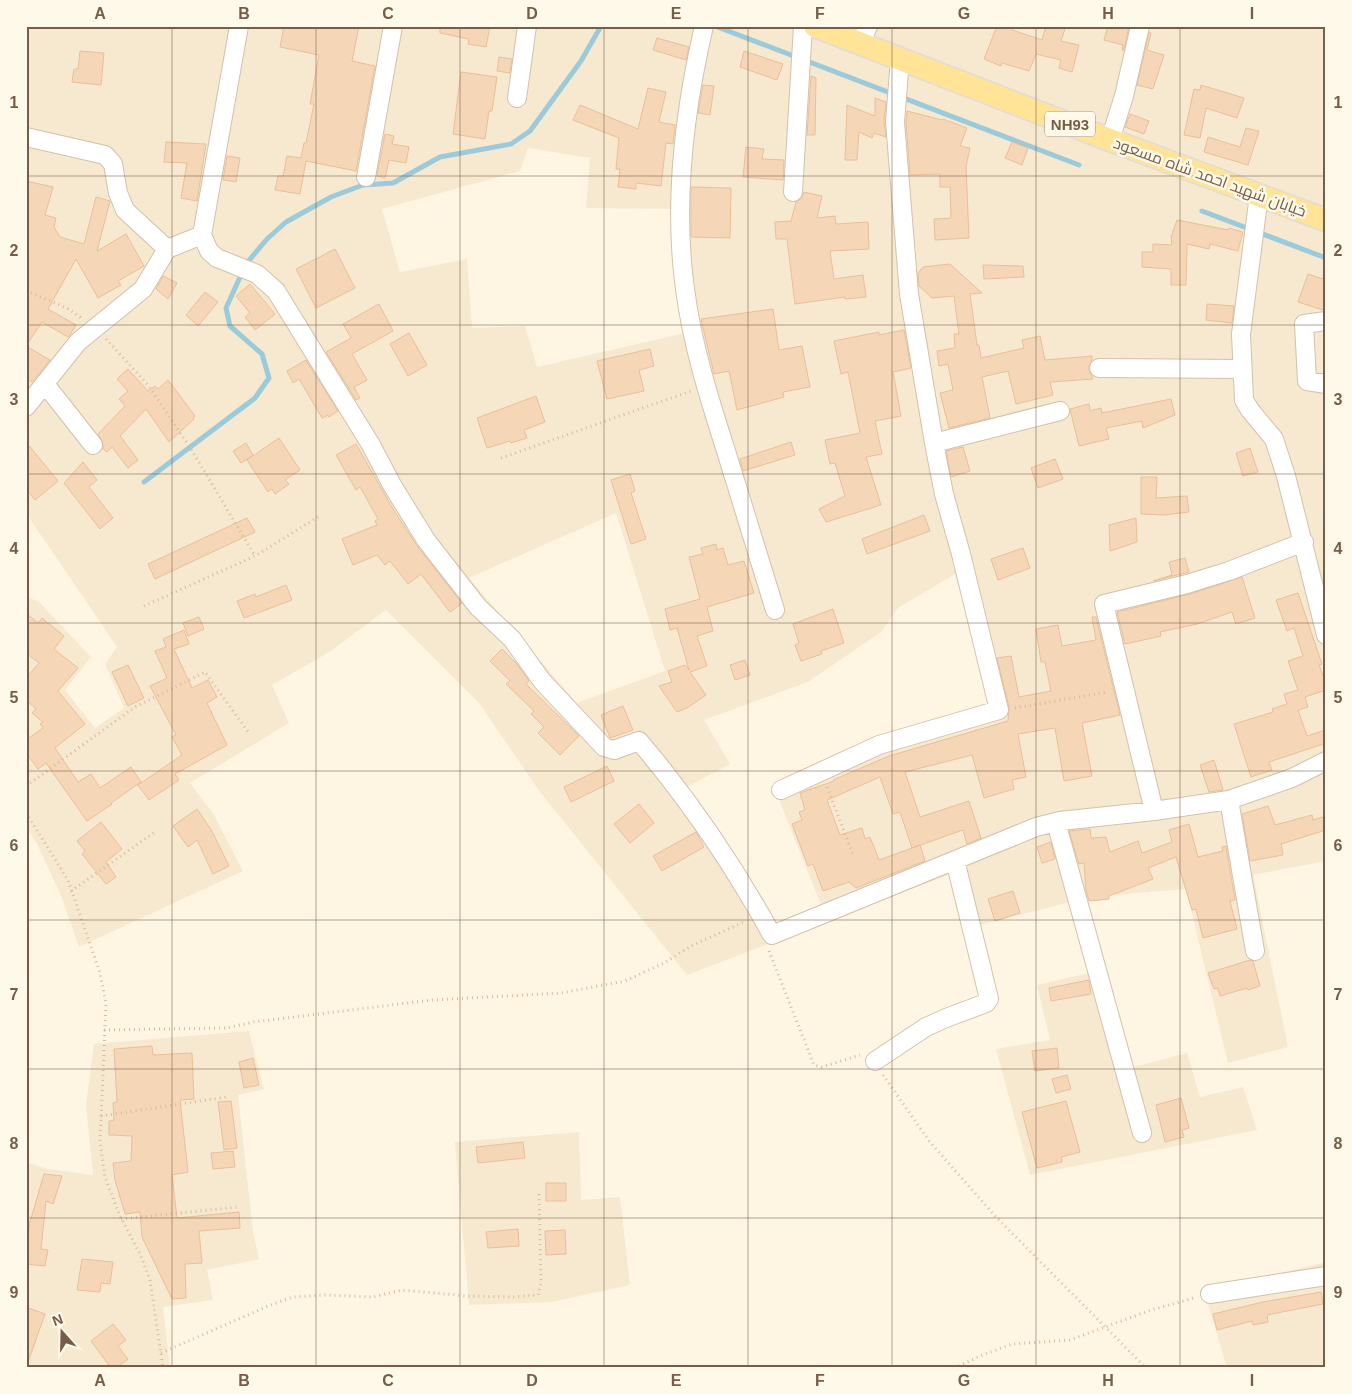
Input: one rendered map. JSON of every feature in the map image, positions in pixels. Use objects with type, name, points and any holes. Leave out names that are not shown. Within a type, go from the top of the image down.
[{"type":"main road","name":"خیابان شهید احمد شاه مسعود","points":[[815,26],[864,35],[900,59],[1110,140],[1326,220]]},
{"type":"street","points":[[239,26],[202,235],[209,251],[217,258],[258,274],[276,291],[371,445],[392,485],[426,540],[478,607],[512,639],[542,681],[604,748],[614,750],[639,741],[664,770],[703,822],[761,914],[772,935],[1014,835],[1056,822],[1229,800],[1292,778],[1326,761]]},
{"type":"street","points":[[366,177],[393,26]]},
{"type":"street","points":[[517,98],[527,26]]},
{"type":"street","points":[[704,26],[697,57],[683,145],[680,225],[685,289],[693,336],[706,385],[775,610]]},
{"type":"street","points":[[793,192],[803,26]]},
{"type":"street","points":[[1110,140],[1124,96],[1140,26]]},
{"type":"street","points":[[781,790],[879,745],[999,710],[944,494],[909,294],[895,122],[900,59]]},
{"type":"street","points":[[26,137],[105,155],[113,164],[118,194],[125,210],[167,248]]},
{"type":"street","points":[[1258,195],[1241,334],[1244,400],[1274,439],[1304,542],[1326,634]]},
{"type":"street","points":[[26,407],[78,342],[143,289],[167,248],[202,235]]},
{"type":"street","points":[[1326,321],[1304,324],[1307,380],[1326,384]]},
{"type":"street","points":[[1100,368],[1242,369]]},
{"type":"street","points":[[45,384],[93,445]]},
{"type":"street","points":[[934,444],[1060,411]]},
{"type":"street","points":[[1154,811],[1104,604],[1186,584],[1229,571],[1304,542]]},
{"type":"street","points":[[1229,800],[1255,950]]},
{"type":"street","points":[[1056,822],[1142,1133]]},
{"type":"street","points":[[875,1061],[926,1028],[990,1000],[955,860]]},
{"type":"street","points":[[1210,1294],[1326,1276]]},
{"type":"path","points":[[26,291],[67,308],[95,327],[148,385],[191,449],[256,556]]},
{"type":"path","points":[[501,458],[706,385]]},
{"type":"path","points":[[144,606],[256,556],[318,517]]},
{"type":"path","points":[[26,786],[135,707],[205,672],[249,733]]},
{"type":"path","points":[[999,710],[1125,689]]},
{"type":"path","points":[[822,772],[853,854]]},
{"type":"path","points":[[26,813],[68,880],[100,973],[106,1004],[100,1116],[100,1142],[105,1177],[150,1280],[163,1368]]},
{"type":"path","points":[[72,891],[155,832]]},
{"type":"path","points":[[104,1030],[226,1028],[254,1022],[432,1000],[561,993],[624,981],[664,964],[690,946],[761,914]]},
{"type":"path","points":[[772,935],[767,946],[814,1065],[822,1067],[866,1053],[875,1061],[930,1142],[996,1218],[1146,1368]]},
{"type":"path","points":[[100,1116],[227,1097]]},
{"type":"path","points":[[161,1353],[293,1297],[325,1295],[373,1298],[402,1290],[467,1296],[513,1297],[538,1295],[541,1283],[539,1192]]},
{"type":"path","points":[[122,1219],[239,1207]]},
{"type":"path","points":[[954,1368],[1012,1344],[1070,1340],[1151,1310],[1210,1294]]},
{"type":"shaded area","points":[[26,26],[1326,26],[1326,861],[1253,875],[1288,1047],[1228,1063],[1186,889],[1090,897],[973,927],[956,872],[687,975],[540,792],[479,703],[386,610],[331,651],[272,685],[289,723],[190,783],[214,815],[243,871],[79,947],[60,893],[37,844],[26,827],[26,596],[39,602],[91,657],[65,690],[95,728],[124,708],[105,664],[117,647],[26,513]],"holes":[[[528,148],[590,158],[586,208],[672,209],[685,333],[537,367],[525,326],[472,328],[467,259],[400,272],[382,209],[520,171]],[[616,513],[665,671],[577,703],[469,578]],[[955,574],[992,705],[774,787],[823,910],[774,930],[685,788],[730,764],[704,720],[808,682],[881,632],[898,608]]]},
{"type":"shaded area","points":[[1107,969],[1130,1068],[1187,1053],[1200,1097],[1243,1087],[1257,1130],[1030,1175],[996,1049],[1050,1040],[1037,985]]},
{"type":"shaded area","points":[[249,1031],[264,1089],[238,1095],[253,1232],[259,1259],[207,1270],[213,1300],[163,1307],[170,1368],[26,1368],[26,1162],[48,1169],[93,1175],[86,1105],[94,1044]]},
{"type":"shaded area","points":[[579,1132],[581,1200],[620,1197],[630,1285],[552,1302],[469,1305],[455,1142]]},
{"type":"shaded area","points":[[1326,1262],[1326,1365],[1315,1368],[1227,1368],[1204,1291]]},
{"type":"building","points":[[284,26],[359,26],[352,61],[375,66],[356,171],[306,161],[300,194],[275,190],[278,176],[283,176],[287,156],[301,158],[304,143],[306,143],[314,104],[310,104],[319,55],[280,47]]},
{"type":"building","points":[[440,26],[490,26],[486,47],[468,44],[469,39],[440,33]]},
{"type":"building","points":[[997,26],[1014,26],[1012,30],[1042,40],[1046,26],[1066,26],[1061,41],[1079,45],[1072,72],[1059,68],[1061,60],[1036,54],[1029,71],[1002,63],[1001,66],[984,59]]},
{"type":"building","points":[[1108,26],[1129,26],[1124,50],[1122,50],[1123,45],[1104,40]]},
{"type":"building","points":[[1149,32],[1151,33],[1147,50],[1164,55],[1153,89],[1137,85]]},
{"type":"building","points":[[657,38],[689,47],[686,60],[653,50]]},
{"type":"building","points":[[80,51],[104,53],[101,85],[72,82],[74,69],[78,69]]},
{"type":"building","points":[[744,51],[783,64],[777,80],[740,67]]},
{"type":"building","points":[[499,57],[512,59],[510,73],[497,71]]},
{"type":"building","points":[[461,72],[497,77],[492,111],[489,111],[485,139],[453,134]]},
{"type":"building","points":[[811,76],[816,78],[815,135],[807,135]]},
{"type":"building","points":[[703,85],[714,86],[710,115],[698,113]]},
{"type":"building","points":[[1201,85],[1244,98],[1237,118],[1206,108],[1200,138],[1184,135],[1194,89],[1200,90]]},
{"type":"building","points":[[648,88],[666,92],[659,122],[675,125],[673,144],[666,143],[661,186],[636,183],[636,189],[618,187],[620,169],[616,169],[619,138],[573,120],[580,105],[638,129]]},
{"type":"building","points":[[875,98],[886,102],[884,121],[886,137],[874,133],[872,138],[859,132],[857,160],[845,160],[847,105],[875,116]]},
{"type":"building","points":[[907,111],[943,119],[967,128],[960,146],[970,148],[966,166],[969,238],[935,240],[934,219],[951,218],[950,187],[940,187],[940,174],[910,175],[906,122]]},
{"type":"building","points":[[1130,114],[1149,121],[1144,134],[1125,127]]},
{"type":"building","points":[[1246,128],[1259,131],[1248,165],[1204,152],[1208,137],[1240,147]]},
{"type":"building","points":[[385,134],[394,136],[392,144],[409,147],[406,163],[389,160],[385,178],[377,176]]},
{"type":"building","points":[[166,142],[206,144],[197,201],[181,198],[187,163],[164,162]]},
{"type":"building","points":[[1012,142],[1028,148],[1022,165],[1005,158]]},
{"type":"building","points":[[746,147],[764,149],[762,159],[784,160],[783,180],[743,177]]},
{"type":"building","points":[[227,156],[240,158],[236,182],[223,180]]},
{"type":"building","points":[[26,181],[53,187],[45,215],[56,218],[54,227],[60,237],[84,244],[96,197],[110,201],[97,251],[126,234],[144,266],[118,281],[121,285],[98,298],[76,259],[48,309],[76,325],[68,337],[42,322],[26,346]]},
{"type":"building","points":[[691,187],[731,188],[730,238],[691,237]]},
{"type":"building","points":[[804,192],[822,196],[817,218],[835,216],[836,224],[868,222],[869,249],[830,251],[834,279],[863,275],[866,297],[845,299],[845,297],[795,304],[787,239],[776,239],[775,222],[791,221],[796,202],[802,198]]},
{"type":"building","points":[[1177,220],[1243,232],[1238,251],[1210,244],[1209,249],[1187,244],[1186,285],[1171,285],[1171,269],[1142,267],[1142,252],[1153,252],[1153,244],[1172,245],[1171,237]]},
{"type":"building","points":[[335,249],[355,288],[316,308],[296,269]]},
{"type":"building","points":[[950,264],[982,293],[970,294],[977,345],[979,345],[981,358],[1024,348],[1022,340],[1040,336],[1045,360],[1092,356],[1088,368],[1093,379],[1050,382],[1053,395],[1016,404],[1008,371],[982,377],[990,418],[949,428],[940,393],[953,390],[948,364],[939,366],[937,351],[955,348],[954,334],[959,334],[954,296],[932,298],[919,286],[918,273],[923,267]]},
{"type":"building","points":[[983,265],[1023,266],[1024,277],[984,279]]},
{"type":"building","points":[[1308,274],[1326,280],[1326,311],[1298,302]]},
{"type":"building","points":[[163,276],[177,283],[168,299],[156,289]]},
{"type":"building","points":[[250,284],[275,314],[255,330],[245,317],[250,313],[236,296]]},
{"type":"building","points":[[205,292],[218,302],[198,326],[186,315]]},
{"type":"building","points":[[379,304],[393,331],[352,354],[367,380],[354,387],[360,398],[356,400],[326,352],[351,338],[343,324]]},
{"type":"building","points":[[1207,304],[1234,306],[1232,323],[1206,320]]},
{"type":"building","points":[[773,309],[779,350],[802,346],[810,387],[783,392],[784,397],[737,410],[729,371],[714,374],[701,319]]},
{"type":"building","points":[[904,330],[911,368],[893,372],[901,416],[875,421],[882,454],[866,457],[881,505],[826,522],[819,509],[845,496],[835,463],[830,464],[825,440],[860,433],[848,372],[841,374],[834,341],[879,332],[879,335]]},
{"type":"building","points":[[409,333],[427,365],[408,376],[390,344]]},
{"type":"building","points":[[26,346],[50,360],[32,382],[26,378]]},
{"type":"building","points":[[650,349],[654,366],[639,370],[644,391],[607,399],[597,361]]},
{"type":"building","points":[[306,360],[338,411],[329,417],[328,415],[322,418],[299,379],[293,383],[287,371]]},
{"type":"building","points":[[128,369],[148,391],[155,386],[158,389],[168,380],[195,416],[169,442],[146,409],[120,436],[138,460],[128,468],[112,447],[107,452],[103,449],[103,443],[98,434],[125,406],[119,399],[128,391],[117,379]]},
{"type":"building","points":[[536,396],[545,422],[524,430],[527,438],[487,448],[477,418]]},
{"type":"building","points":[[1171,399],[1175,415],[1143,428],[1142,421],[1106,428],[1109,439],[1079,446],[1070,409],[1089,404],[1090,411],[1101,408],[1102,413]]},
{"type":"building","points":[[279,438],[300,470],[285,480],[289,484],[275,494],[272,489],[268,492],[247,460]]},
{"type":"building","points":[[26,442],[58,481],[35,500],[26,489]]},
{"type":"building","points":[[791,442],[795,455],[743,471],[740,459]]},
{"type":"building","points":[[246,443],[253,455],[241,463],[233,451]]},
{"type":"building","points":[[356,444],[393,509],[417,546],[462,603],[450,612],[421,574],[408,584],[390,561],[385,565],[377,555],[353,565],[342,539],[377,525],[375,521],[378,519],[360,487],[356,490],[336,455]]},
{"type":"building","points":[[963,447],[970,471],[951,477],[946,451]]},
{"type":"building","points":[[1250,448],[1258,472],[1243,476],[1236,453]]},
{"type":"building","points":[[1055,459],[1063,479],[1038,488],[1031,468]]},
{"type":"building","points":[[83,462],[97,480],[89,487],[113,518],[100,529],[64,483]]},
{"type":"building","points":[[630,474],[635,491],[631,493],[646,539],[631,544],[611,480]]},
{"type":"building","points":[[1141,477],[1157,477],[1156,498],[1187,496],[1189,512],[1164,515],[1141,514]]},
{"type":"building","points":[[924,515],[930,531],[867,554],[862,539]]},
{"type":"building","points":[[247,518],[255,532],[155,579],[148,564]]},
{"type":"building","points":[[1136,518],[1137,542],[1110,551],[1109,525]]},
{"type":"building","points":[[716,544],[717,550],[723,548],[728,565],[744,561],[754,593],[707,607],[713,631],[697,636],[707,666],[690,672],[706,695],[687,708],[677,712],[659,686],[672,682],[668,671],[685,665],[689,670],[677,628],[670,630],[665,609],[700,599],[689,557],[703,554],[701,548]]},
{"type":"building","points":[[1023,548],[1030,568],[998,580],[991,559]]},
{"type":"building","points":[[1185,558],[1189,572],[1153,581],[1172,575],[1169,562]]},
{"type":"building","points":[[1242,577],[1255,618],[1236,624],[1232,612],[1197,624],[1160,632],[1161,636],[1125,644],[1117,612],[1190,594]]},
{"type":"building","points":[[286,585],[292,600],[244,618],[237,601],[255,594],[256,597]]},
{"type":"building","points":[[1298,593],[1322,664],[1319,665],[1326,684],[1326,690],[1305,697],[1308,707],[1298,710],[1307,736],[1326,730],[1326,743],[1269,762],[1272,770],[1251,777],[1234,724],[1273,712],[1272,709],[1287,704],[1284,694],[1298,690],[1288,661],[1303,656],[1294,628],[1287,631],[1276,600]]},
{"type":"building","points":[[833,609],[844,643],[821,651],[822,654],[801,661],[795,645],[799,643],[793,624]]},
{"type":"building","points":[[26,613],[38,623],[42,618],[64,636],[54,649],[78,668],[58,691],[85,724],[55,748],[78,782],[91,774],[100,788],[131,767],[141,782],[87,821],[46,763],[38,769],[26,753],[26,740],[43,728],[40,724],[43,722],[32,713],[36,709],[26,700],[26,678],[39,663],[26,653]]},
{"type":"building","points":[[199,617],[204,629],[188,636],[183,623]]},
{"type":"building","points":[[1092,617],[1096,617],[1120,715],[1082,723],[1092,776],[1064,781],[1055,728],[1018,734],[1026,777],[1012,780],[1014,789],[984,798],[972,755],[905,772],[920,817],[969,801],[981,838],[967,844],[963,830],[920,845],[925,861],[856,888],[849,882],[823,891],[813,864],[808,866],[792,824],[802,820],[799,812],[805,810],[800,793],[834,781],[889,756],[1008,721],[1009,707],[997,658],[1011,656],[1019,697],[1051,691],[1045,662],[1041,662],[1036,629],[1058,625],[1062,646],[1096,640]],"holes":[[[880,777],[893,814],[900,812],[912,848],[879,860],[870,837],[865,839],[862,828],[840,835],[827,800]]]},
{"type":"building","points":[[184,630],[189,644],[174,649],[192,688],[208,680],[217,697],[207,703],[227,745],[175,774],[179,780],[149,800],[138,785],[182,755],[172,737],[176,735],[150,686],[167,678],[155,651],[166,647],[163,639]]},
{"type":"building","points":[[502,649],[517,664],[529,681],[526,684],[579,736],[560,755],[538,733],[544,727],[531,714],[534,711],[506,684],[510,681],[490,661]]},
{"type":"building","points":[[745,660],[750,675],[735,680],[730,665]]},
{"type":"building","points":[[128,665],[144,698],[128,706],[112,672]]},
{"type":"building","points":[[623,706],[633,730],[610,738],[601,715]]},
{"type":"building","points":[[1214,760],[1223,790],[1209,792],[1200,765]]},
{"type":"building","points":[[607,766],[614,781],[571,802],[564,787]]},
{"type":"building","points":[[639,804],[654,823],[630,843],[614,824]]},
{"type":"building","points":[[1268,806],[1275,825],[1312,815],[1313,820],[1326,816],[1326,830],[1281,844],[1283,855],[1250,861],[1242,814]]},
{"type":"building","points":[[197,809],[212,831],[229,866],[213,874],[197,840],[188,847],[173,826]]},
{"type":"building","points":[[101,822],[122,849],[106,862],[116,877],[106,884],[82,854],[85,851],[77,841]]},
{"type":"building","points":[[1189,824],[1198,857],[1223,851],[1222,847],[1226,846],[1235,900],[1230,901],[1237,929],[1203,938],[1196,909],[1192,910],[1176,857],[1148,868],[1153,879],[1109,896],[1109,899],[1089,901],[1086,890],[1084,863],[1079,864],[1069,831],[1090,829],[1091,838],[1106,837],[1110,852],[1138,841],[1142,853],[1172,842],[1169,830]]},
{"type":"building","points":[[696,832],[704,847],[662,871],[653,856]]},
{"type":"building","points":[[1051,842],[1055,859],[1042,863],[1037,847]]},
{"type":"building","points":[[1013,891],[1020,913],[995,921],[988,899]]},
{"type":"building","points":[[1250,960],[1253,961],[1260,986],[1220,996],[1218,988],[1214,989],[1208,973]]},
{"type":"building","points":[[1089,980],[1091,994],[1051,1001],[1049,988]]},
{"type":"building","points":[[152,1046],[153,1055],[192,1053],[194,1099],[180,1100],[188,1172],[172,1175],[177,1218],[239,1212],[240,1228],[199,1231],[202,1263],[185,1264],[186,1298],[172,1299],[142,1237],[140,1212],[125,1214],[115,1180],[113,1163],[131,1161],[132,1136],[109,1135],[109,1121],[114,1120],[113,1103],[117,1102],[114,1049]]},
{"type":"building","points":[[1057,1048],[1059,1068],[1035,1071],[1032,1051]]},
{"type":"building","points":[[253,1058],[259,1085],[244,1088],[239,1062]]},
{"type":"building","points":[[1067,1075],[1071,1089],[1056,1093],[1052,1079]]},
{"type":"building","points":[[1181,1098],[1189,1128],[1182,1130],[1184,1137],[1165,1142],[1156,1105]]},
{"type":"building","points":[[231,1101],[237,1148],[224,1150],[218,1102]]},
{"type":"building","points":[[1066,1101],[1080,1152],[1061,1157],[1062,1162],[1037,1168],[1022,1112]]},
{"type":"building","points":[[523,1142],[525,1158],[478,1163],[476,1147]]},
{"type":"building","points":[[233,1151],[235,1167],[213,1169],[211,1153]]},
{"type":"building","points":[[44,1174],[62,1176],[53,1204],[46,1201],[41,1249],[48,1250],[45,1266],[26,1264],[30,1222]]},
{"type":"building","points":[[546,1183],[566,1183],[566,1201],[546,1201]]},
{"type":"building","points":[[518,1229],[519,1246],[488,1248],[486,1232]]},
{"type":"building","points":[[565,1230],[566,1254],[546,1255],[545,1231]]},
{"type":"building","points":[[82,1259],[113,1262],[110,1284],[101,1283],[100,1292],[77,1290]]},
{"type":"building","points":[[1321,1292],[1323,1304],[1267,1315],[1268,1322],[1253,1325],[1252,1321],[1217,1330],[1213,1314],[1263,1302]]},
{"type":"building","points":[[26,1307],[45,1314],[28,1362],[26,1362]]},
{"type":"building","points":[[113,1324],[126,1340],[118,1346],[128,1359],[116,1368],[111,1368],[91,1341]]},
{"type":"waterway","points":[[144,482],[255,398],[269,378],[262,354],[230,326],[226,308],[246,264],[267,239],[286,222],[331,197],[363,185],[393,183],[440,157],[511,144],[530,131],[581,61],[601,26]]},
{"type":"waterway","points":[[715,26],[1079,165]]},
{"type":"waterway","points":[[1202,211],[1326,258]]}]
